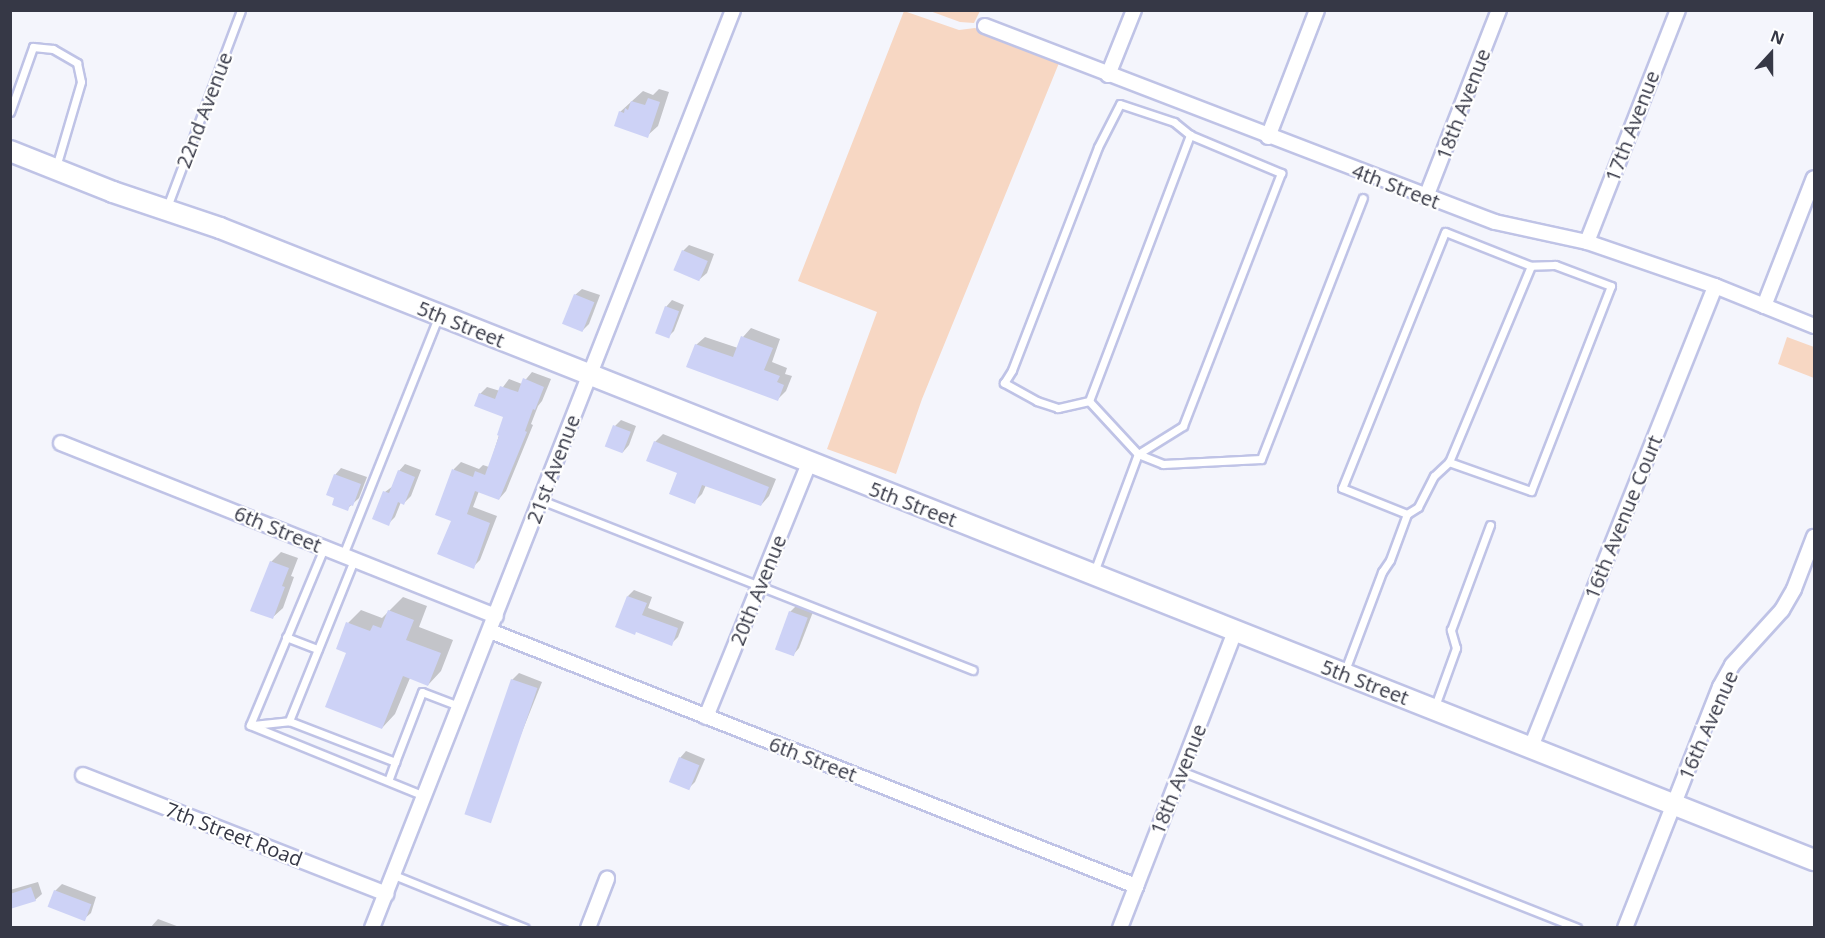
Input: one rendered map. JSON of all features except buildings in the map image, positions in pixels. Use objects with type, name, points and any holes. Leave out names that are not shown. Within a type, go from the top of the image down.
[{"type":"main road","name":"5th Street","points":[[10,151],[439,315],[1815,860]]},
{"type":"street","name":"21st Avenue","points":[[372,927],[733,10]]},
{"type":"street","points":[[1108,75],[1134,10]]},
{"type":"street","points":[[1268,137],[1317,10]]},
{"type":"street","name":"18th Avenue","points":[[1426,197],[1499,10]]},
{"type":"street","name":"17th Avenue","points":[[1587,242],[1678,10]]},
{"type":"street","name":"4th Street","points":[[985,26],[1268,137],[1494,222],[1587,242],[1715,286],[1815,326]]},
{"type":"street","points":[[1764,306],[1815,178]]},
{"type":"street","name":"16th Avenue Court","points":[[1531,747],[1715,286]]},
{"type":"street","name":"6th Street","points":[[61,443],[495,616]]},
{"type":"street","name":"20th Avenue","points":[[706,717],[809,463]]},
{"type":"street","name":"16th Avenue","points":[[1625,927],[1720,687],[1732,665],[1782,609],[1794,589],[1815,537]]},
{"type":"street","name":"6th Street","points":[[490,631],[1136,886]]},
{"type":"street","name":"18th Avenue","points":[[1120,927],[1235,631]]},
{"type":"street","name":"7th Street Road","points":[[83,775],[386,894]]},
{"type":"street","points":[[588,927],[607,879]]},
{"type":"lane","name":"22nd Avenue","points":[[166,209],[241,10]]},
{"type":"lane","points":[[10,112],[33,47],[53,49],[77,63],[81,82],[55,169]]},
{"type":"lane","points":[[1089,400],[1058,408],[1037,402],[1004,383],[1012,370],[1098,147],[1120,104],[1174,122],[1190,135],[1281,173],[1183,426],[1138,454],[1093,574]]},
{"type":"lane","points":[[1089,400],[1190,135]]},
{"type":"lane","points":[[1089,400],[1138,454],[1163,464],[1261,459],[1364,198]]},
{"type":"lane","points":[[1407,514],[1342,488],[1445,232],[1531,266],[1555,265],[1611,286],[1531,491],[1449,462]]},
{"type":"lane","points":[[1344,674],[1382,572],[1390,560],[1407,514],[1418,507],[1434,476],[1449,462],[1531,266]]},
{"type":"lane","points":[[289,721],[318,649],[348,557],[439,315]]},
{"type":"lane","points":[[541,500],[973,670]]},
{"type":"lane","points":[[1434,709],[1456,648],[1451,630],[1490,525]]},
{"type":"lane","points":[[250,725],[324,548]]},
{"type":"lane","points":[[286,637],[318,649]]},
{"type":"lane","points":[[388,781],[422,692],[460,706]]},
{"type":"lane","points":[[250,725],[289,721],[395,762]]},
{"type":"lane","points":[[250,725],[424,796]]},
{"type":"lane","points":[[1181,771],[1577,927]]},
{"type":"lane","points":[[394,875],[525,927]]},
{"type":"shaded area","points":[[904,11],[959,30],[975,28],[1059,63],[922,399],[896,474],[827,449],[877,312],[798,281]]},
{"type":"shaded area","points":[[930,11],[980,11],[974,23],[960,22]]},
{"type":"shaded area","points":[[1787,337],[1814,347],[1814,378],[1778,364]]}]
